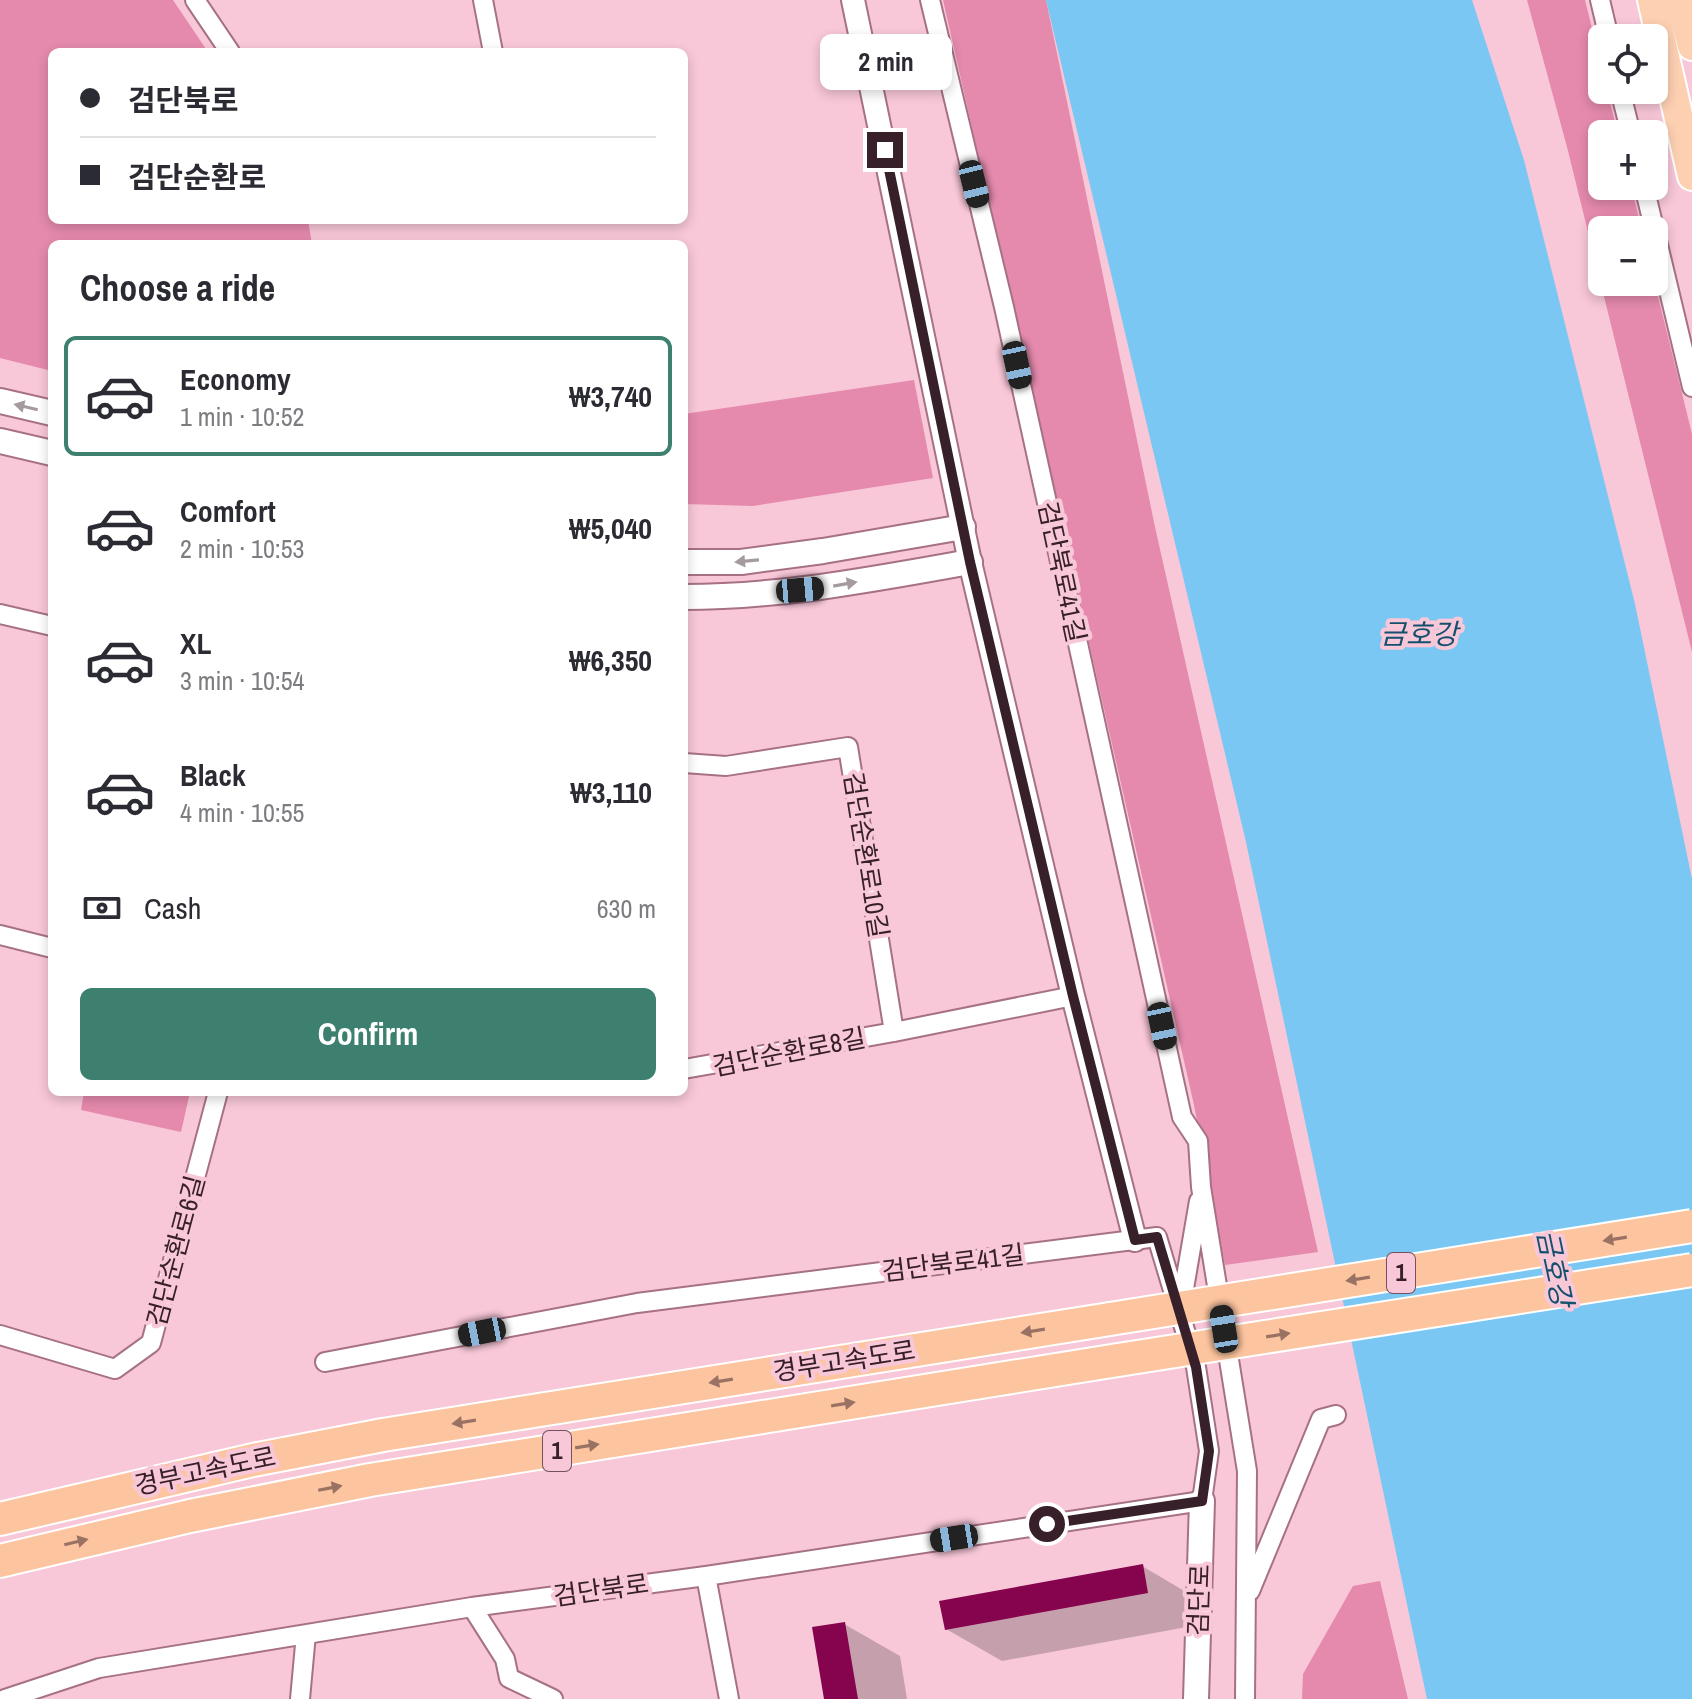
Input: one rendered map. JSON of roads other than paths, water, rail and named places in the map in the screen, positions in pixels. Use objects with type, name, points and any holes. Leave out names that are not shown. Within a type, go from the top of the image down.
[{"type":"highway","points":[[1652,0],[1692,176]]},
{"type":"highway","points":[[1680,0],[1692,46]]},
{"type":"highway","name":"경부고속도로","points":[[0,1519],[253,1460],[383,1435],[1692,1226]]},
{"type":"highway","name":"경부고속도로","points":[[0,1561],[190,1516],[370,1480],[1692,1270]]},
{"type":"main road","points":[[0,401],[48,412]]},
{"type":"main road","points":[[0,441],[48,452]]},
{"type":"main road","points":[[688,562],[741,562],[963,527]]},
{"type":"main road","points":[[688,597],[736,597],[823,588],[970,562]]},
{"type":"main road","name":"검단로","points":[[1196,1699],[1202,1501]]},
{"type":"street","points":[[195,0],[227,48]]},
{"type":"street","points":[[483,0],[492,48]]},
{"type":"street","points":[[853,0],[970,562],[1073,996],[1135,1240],[1157,1237],[1196,1367],[1209,1451],[1202,1501]]},
{"type":"street","name":"검단북로41길","points":[[930,0],[1004,307],[1182,1117],[1198,1141],[1201,1187]]},
{"type":"street","points":[[1600,0],[1606,24]]},
{"type":"street","points":[[1647,200],[1692,387]]},
{"type":"street","points":[[0,614],[48,625]]},
{"type":"street","name":"검단순환로10길","points":[[688,763],[726,766],[848,747],[894,1032]]},
{"type":"street","points":[[0,935],[48,947]]},
{"type":"street","name":"검단순환로8길","points":[[688,1070],[1073,996]]},
{"type":"street","name":"검단순환로6길","points":[[0,1335],[115,1369],[151,1343],[217,1096]]},
{"type":"street","points":[[1180,1313],[1201,1187]]},
{"type":"street","points":[[1201,1187],[1247,1471],[1245,1699]]},
{"type":"street","name":"검단북로41길","points":[[325,1362],[637,1303],[1135,1240]]},
{"type":"street","points":[[1246,1601],[1321,1419],[1336,1415]]},
{"type":"street","name":"검단북로","points":[[5,1699],[99,1668],[472,1607],[706,1576],[1202,1501]]},
{"type":"street","points":[[706,1576],[729,1699]]},
{"type":"street","points":[[472,1607],[505,1659],[509,1678],[553,1699]]},
{"type":"street","points":[[300,1699],[306,1634]]},
{"type":"water","name":"금호강","points":[[1046,0],[1472,0],[1524,160],[1635,604],[1692,879],[1692,1699],[1427,1699],[1246,842]]}]
